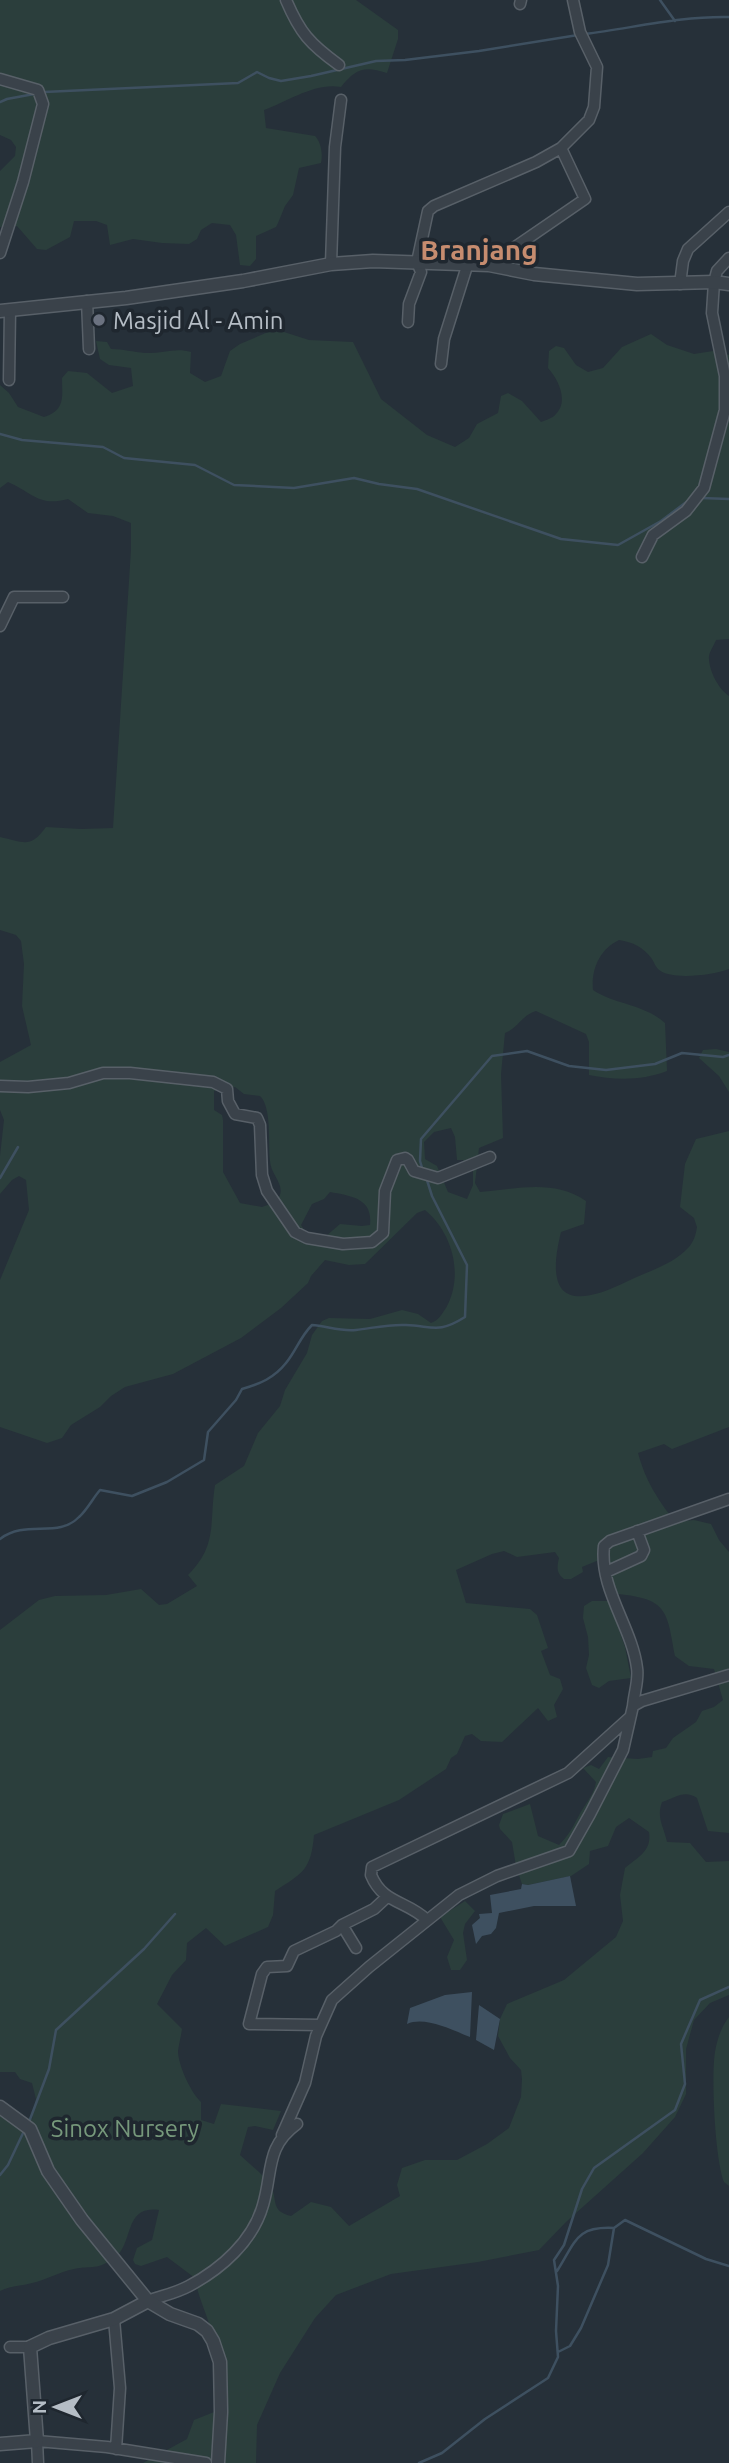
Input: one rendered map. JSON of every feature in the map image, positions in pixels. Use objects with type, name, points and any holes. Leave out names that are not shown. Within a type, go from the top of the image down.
[{"type":"street","points":[[286,0],[297,26],[319,51],[339,65]]},
{"type":"street","points":[[408,322],[409,304],[421,272],[417,262],[426,215],[434,206],[536,162],[561,148],[589,120],[594,107],[597,67],[581,34],[573,0]]},
{"type":"street","points":[[0,79],[40,94],[43,104],[23,182],[0,253]]},
{"type":"street","points":[[331,264],[335,146],[341,100]]},
{"type":"street","points":[[489,265],[585,199],[561,148]]},
{"type":"street","points":[[680,284],[683,261],[688,249],[729,212]]},
{"type":"street","points":[[642,557],[653,535],[695,501],[704,488],[724,410],[724,376],[712,313],[713,282],[717,271],[729,258]]},
{"type":"street","points":[[441,364],[444,339],[468,263]]},
{"type":"street","points":[[9,380],[5,311],[243,281],[331,264],[468,263],[597,281],[729,284]]},
{"type":"street","points":[[87,301],[89,349]]},
{"type":"street","points":[[0,626],[14,597],[63,597]]},
{"type":"street","points":[[0,1086],[28,1087],[69,1083],[103,1073],[130,1073],[213,1082],[227,1089],[228,1101],[235,1115],[257,1118],[260,1125],[262,1175],[267,1191],[295,1232],[307,1238],[343,1244],[372,1242],[383,1233],[385,1191],[397,1160],[405,1158],[414,1171],[438,1178],[489,1157]]},
{"type":"street","points":[[9,2347],[30,2347],[49,2338],[114,2319],[148,2301],[187,2287],[240,2248],[254,2228],[264,2205],[267,2177],[308,2075],[320,2025],[332,2000],[443,1906],[475,1885],[569,1851],[590,1814],[623,1750],[633,1706],[637,1668],[606,1572],[604,1546],[610,1541],[729,1499]]},
{"type":"street","points":[[606,1572],[641,1556],[644,1550],[638,1531]]},
{"type":"street","points":[[633,1706],[729,1675]]},
{"type":"street","points":[[427,1920],[411,1908],[382,1894],[374,1884],[372,1867],[568,1773],[629,1718]]},
{"type":"street","points":[[320,2025],[248,2024],[258,1986],[267,1967],[287,1966],[293,1951],[336,1931],[342,1924],[374,1909],[387,1897]]},
{"type":"street","points":[[342,1924],[356,1948]]},
{"type":"street","points":[[6,2111],[30,2129],[48,2171],[82,2220],[148,2301],[170,2314],[198,2324],[213,2341],[220,2362],[218,2463]]},
{"type":"street","points":[[282,2135],[297,2124]]},
{"type":"street","points":[[114,2319],[120,2388],[116,2449]]},
{"type":"street","points":[[30,2347],[38,2463]]},
{"type":"street","points":[[0,2444],[37,2441],[116,2449],[206,2463]]},
{"type":"green space","points":[[0,0],[356,0],[398,30],[398,39],[387,73],[361,70],[341,87],[322,87],[264,110],[266,128],[315,136],[320,145],[322,160],[321,163],[299,168],[293,195],[276,227],[256,236],[256,259],[250,266],[240,265],[236,235],[230,225],[212,223],[201,230],[197,239],[189,244],[133,239],[110,245],[107,225],[96,221],[74,221],[70,237],[46,250],[37,249],[17,226],[0,227],[0,171],[15,156],[16,147],[11,140],[0,135]]},
{"type":"green space","name":"Sinox Nursery","points":[[268,332],[284,332],[309,340],[353,342],[381,399],[427,435],[455,447],[469,438],[477,424],[498,413],[501,396],[508,393],[522,401],[541,422],[555,415],[562,403],[561,390],[548,368],[549,351],[556,346],[564,348],[576,365],[588,372],[603,368],[622,347],[651,334],[667,345],[694,354],[713,351],[729,355],[729,639],[716,640],[709,656],[714,678],[729,696],[729,969],[703,975],[664,973],[641,948],[619,940],[602,954],[595,967],[593,990],[648,1012],[665,1023],[667,1071],[648,1077],[628,1079],[589,1075],[589,1042],[586,1034],[536,1011],[505,1033],[501,1074],[503,1138],[479,1148],[475,1183],[480,1192],[548,1188],[574,1194],[586,1201],[584,1224],[561,1232],[556,1272],[559,1285],[566,1293],[577,1296],[591,1295],[660,1267],[689,1247],[697,1227],[694,1218],[680,1207],[685,1164],[696,1139],[729,1131],[729,1427],[672,1449],[664,1444],[638,1453],[653,1489],[675,1522],[694,1520],[711,1524],[729,1552],[729,1833],[708,1831],[697,1798],[693,1795],[680,1795],[662,1802],[660,1813],[667,1842],[690,1843],[706,1862],[729,1861],[729,1995],[710,2003],[694,2020],[686,2049],[686,2094],[675,2117],[643,2153],[539,2250],[391,2274],[336,2295],[315,2318],[280,2373],[257,2425],[256,2463],[143,2463],[187,2439],[194,2420],[214,2412],[215,2350],[195,2278],[167,2257],[141,2266],[133,2260],[137,2248],[152,2240],[159,2210],[140,2213],[134,2219],[121,2251],[104,2264],[68,2270],[37,2282],[0,2291],[0,2104],[32,2119],[36,2099],[32,2083],[20,2079],[15,2072],[0,2072],[0,1630],[39,1600],[55,1596],[106,1595],[141,1589],[159,1605],[167,1604],[197,1586],[188,1575],[198,1564],[208,1543],[215,1485],[244,1466],[258,1433],[280,1406],[285,1390],[307,1353],[312,1335],[322,1321],[329,1318],[370,1319],[402,1310],[418,1314],[431,1323],[438,1319],[446,1308],[451,1296],[455,1269],[449,1243],[443,1231],[425,1210],[417,1213],[365,1264],[349,1265],[325,1260],[308,1283],[281,1308],[241,1338],[173,1374],[125,1387],[71,1425],[62,1438],[47,1443],[0,1427],[0,1280],[29,1210],[26,1180],[19,1176],[0,1194],[4,1120],[0,1110],[0,1062],[31,1045],[22,1006],[24,964],[21,941],[16,935],[0,930],[0,837],[26,842],[35,839],[46,827],[113,828],[131,523],[113,516],[88,513],[68,499],[50,501],[36,498],[8,482],[0,488],[0,385],[18,407],[44,417],[59,406],[62,378],[68,371],[87,373],[112,393],[133,386],[131,368],[109,365],[100,359],[96,341],[107,342],[111,349],[141,353],[180,350],[191,352],[190,373],[205,382],[221,376],[230,351]],"holes":[[[235,1087],[244,1094],[260,1096],[264,1101],[268,1117],[271,1167],[281,1191],[276,1202],[262,1207],[240,1203],[223,1172],[223,1120],[222,1115],[214,1110],[214,1091]],[[451,1128],[455,1137],[457,1160],[463,1160],[473,1170],[473,1185],[467,1199],[448,1192],[437,1166],[425,1159],[424,1142],[434,1132]],[[330,1192],[359,1200],[368,1209],[370,1225],[340,1224],[325,1237],[306,1233],[301,1225],[312,1204],[324,1199]],[[504,1551],[517,1557],[555,1552],[559,1558],[558,1572],[564,1579],[571,1579],[583,1572],[582,1567],[599,1560],[618,1594],[646,1599],[662,1610],[670,1628],[675,1656],[689,1666],[714,1669],[723,1700],[702,1711],[696,1722],[673,1738],[666,1748],[653,1751],[652,1757],[608,1757],[599,1769],[591,1765],[583,1768],[596,1782],[594,1789],[571,1830],[559,1845],[538,1836],[530,1804],[503,1814],[500,1829],[512,1842],[522,1884],[528,1885],[571,1876],[589,1864],[590,1851],[608,1846],[616,1827],[629,1818],[649,1832],[646,1849],[625,1868],[620,1895],[623,1921],[616,1937],[564,1980],[507,2004],[500,2019],[498,2036],[510,2058],[521,2070],[522,2079],[521,2097],[509,2128],[457,2160],[425,2160],[402,2168],[397,2185],[400,2196],[349,2226],[331,2207],[311,2202],[291,2216],[284,2214],[277,2208],[268,2183],[240,2155],[248,2127],[273,2130],[281,2111],[221,2104],[214,2124],[201,2120],[201,2102],[189,2086],[179,2057],[182,2029],[157,2004],[172,1975],[186,1960],[187,1943],[206,1928],[225,1946],[268,1927],[273,1915],[275,1891],[304,1869],[311,1856],[314,1835],[399,1800],[446,1769],[465,1736],[472,1734],[481,1741],[502,1742],[538,1708],[548,1721],[557,1717],[554,1705],[563,1689],[560,1679],[550,1675],[541,1651],[548,1648],[537,1615],[530,1609],[466,1603],[456,1570]]]},
{"type":"green space","points":[[703,1050],[729,1052],[729,1092],[719,1076],[699,1058]]},
{"type":"green space","points":[[592,1601],[609,1601],[625,1647],[631,1678],[609,1681],[599,1688],[592,1685],[586,1668],[589,1655],[583,1618],[584,1606]]},
{"type":"green space","points":[[465,1901],[475,1911],[465,1924],[463,1933],[467,1960],[460,1970],[451,1970],[447,1957],[454,1940],[440,1917]]},
{"type":"green space","points":[[729,2017],[729,2186],[724,2182],[718,2156],[713,2080],[717,2043]]},
{"type":"water","points":[[570,1876],[576,1906],[534,1906],[499,1913],[496,1928],[491,1934],[482,1936],[476,1944],[472,1925],[480,1918],[479,1914],[492,1913],[490,1895],[521,1889],[522,1884]]},
{"type":"water","points":[[472,1992],[470,2037],[430,2023],[407,2024],[410,2008],[445,1995]]},
{"type":"water","points":[[479,2005],[500,2019],[494,2050],[476,2040]]},
{"type":"waterway","points":[[660,0],[675,21]]},
{"type":"waterway","points":[[585,34],[675,20],[729,17]]},
{"type":"waterway","points":[[44,92],[238,83],[257,72],[281,81],[376,61],[479,51],[578,35]]},
{"type":"waterway","points":[[0,102],[34,94]]},
{"type":"waterway","points":[[0,434],[22,440],[103,447],[124,458],[195,465],[234,485],[294,488],[354,478],[417,489],[561,539],[618,545],[661,521],[689,500]]},
{"type":"waterway","points":[[701,498],[729,499]]},
{"type":"waterway","points":[[423,1171],[420,1161],[421,1139],[492,1056],[527,1051],[569,1066],[606,1070],[655,1064],[682,1053],[723,1057],[729,1055]]},
{"type":"waterway","points":[[0,1178],[18,1147]]},
{"type":"waterway","points":[[0,1539],[20,1530],[61,1527],[82,1514],[100,1490],[132,1496],[167,1482],[204,1460],[208,1432],[236,1400],[242,1389],[261,1383],[277,1373],[312,1325],[340,1330],[400,1325],[436,1328],[448,1326],[465,1317],[467,1265],[432,1196],[426,1177]]},
{"type":"waterway","points":[[29,2122],[49,2069],[56,2030],[144,1949],[175,1914]]},
{"type":"waterway","points":[[419,2463],[442,2453],[485,2419],[548,2378],[558,2357],[558,2286],[554,2260],[564,2245],[582,2189],[594,2168],[675,2110],[685,2084],[681,2044],[700,2000],[729,1987]]},
{"type":"waterway","points":[[0,2175],[8,2165],[24,2131]]},
{"type":"waterway","points":[[557,2271],[573,2244],[584,2233],[601,2228],[614,2228],[625,2220],[706,2259],[729,2266]]},
{"type":"waterway","points":[[558,2352],[570,2346],[581,2328],[608,2265],[614,2228]]},
{"type":"place","name":"Masjid Al - Amin","points":[[99,320]]},
{"type":"district","name":"Branjang","points":[[479,249]]}]
